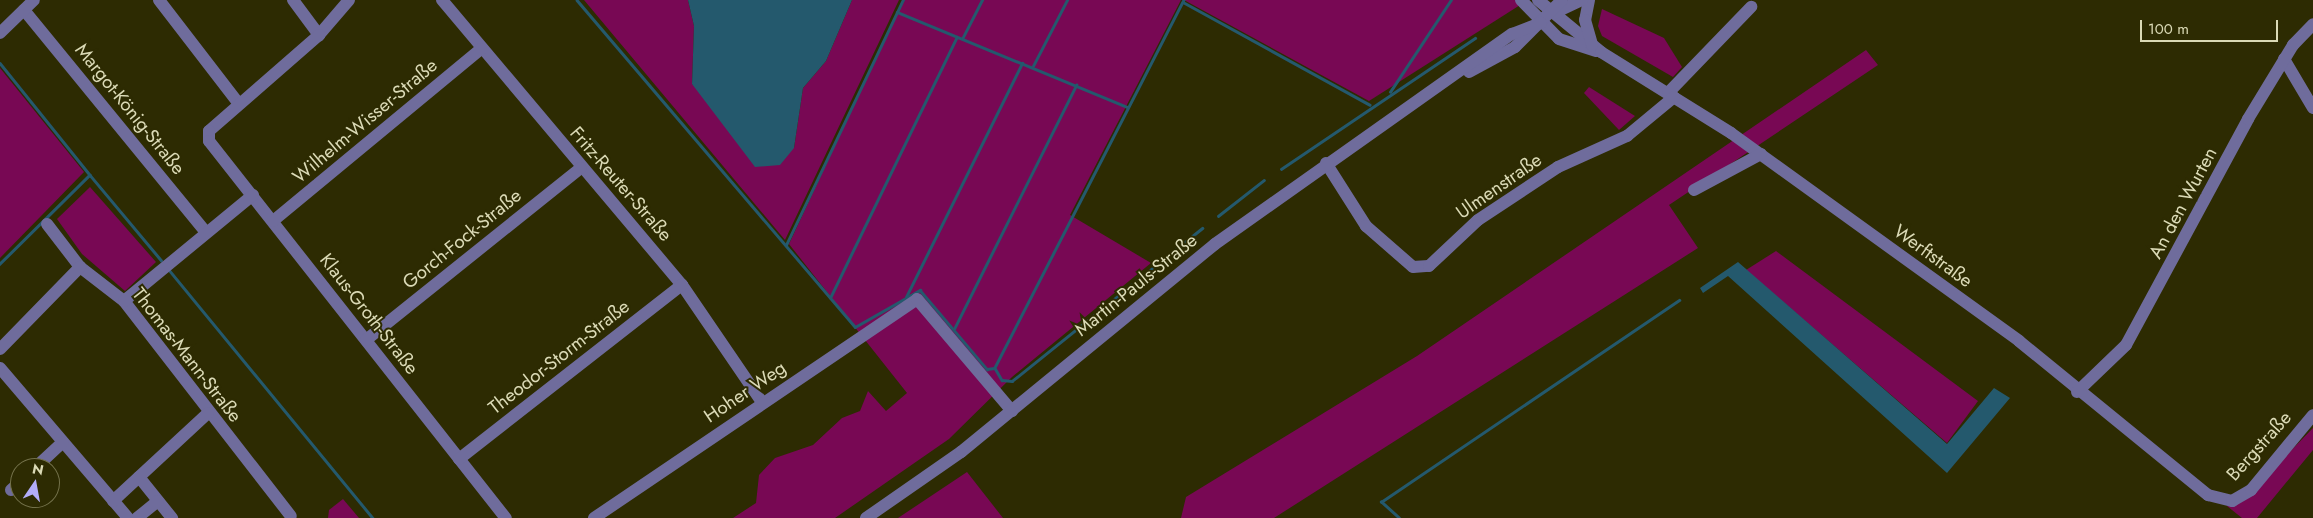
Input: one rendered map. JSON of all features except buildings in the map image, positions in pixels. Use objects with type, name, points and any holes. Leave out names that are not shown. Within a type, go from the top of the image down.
[{"type":"street","points":[[0,33],[34,0]]},
{"type":"street","points":[[159,0],[239,104],[319,35],[349,0]]},
{"type":"street","points":[[294,0],[319,35]]},
{"type":"street","name":"Fritz-Reuter-Straße","points":[[442,0],[481,49],[682,285],[761,401]]},
{"type":"street","name":"Werftstraße","points":[[1521,0],[1540,23],[1559,39],[1596,48]]},
{"type":"street","name":"Werftstraße","points":[[1538,0],[1596,48],[1761,154],[2019,341],[2077,392],[2208,495],[2232,500]]},
{"type":"street","name":"Martin-Pauls-Straße","points":[[1554,13],[1562,0]]},
{"type":"street","name":"Martin-Pauls-Straße","points":[[866,518],[1012,411],[1215,244],[1326,163],[1512,34],[1540,23],[1554,13],[1582,0]]},
{"type":"street","points":[[1588,0],[1585,20],[1596,48]]},
{"type":"street","name":"Ulmenstraße","points":[[1326,163],[1366,226],[1413,267],[1429,266],[1478,220],[1558,167],[1627,136],[1671,95],[1750,7]]},
{"type":"street","name":"Margot-König-Straße","points":[[24,10],[206,232]]},
{"type":"street","name":"An den Wurten","points":[[2077,392],[2126,345],[2284,59],[2313,24]]},
{"type":"street","name":"Wilhelm-Wisser-Straße","points":[[274,221],[481,49]]},
{"type":"street","points":[[2284,59],[2313,108]]},
{"type":"street","name":"Klaus-Groth-Straße","points":[[239,104],[209,131],[209,141],[274,221],[506,518]]},
{"type":"street","points":[[1694,190],[1761,154]]},
{"type":"street","name":"Gorch-Fock-Straße","points":[[366,340],[582,168]]},
{"type":"street","points":[[124,301],[253,195]]},
{"type":"street","name":"Thomas-Mann-Straße","points":[[47,224],[80,267],[124,301],[208,413],[291,516]]},
{"type":"street","points":[[0,349],[80,267]]},
{"type":"street","name":"Theodor-Storm-Straße","points":[[460,459],[682,285]]},
{"type":"street","name":"Hoher Weg","points":[[594,518],[761,401],[917,299],[1012,411]]},
{"type":"street","points":[[0,368],[128,518]]},
{"type":"street","points":[[113,501],[208,413]]},
{"type":"street","name":"Bergstraße","points":[[2232,500],[2251,490],[2313,415]]},
{"type":"street","points":[[46,458],[63,442]]},
{"type":"street","points":[[139,477],[172,518]]},
{"type":"street","points":[[137,518],[158,501]]},
{"type":"shaded area","points":[[584,0],[688,0],[694,26],[692,84],[794,148],[803,88],[826,61],[852,0],[899,0],[785,240]]},
{"type":"shaded area","points":[[903,0],[1181,0],[1070,215],[1151,263],[1012,377],[949,439],[835,518],[733,518],[756,503],[759,475],[775,458],[813,445],[842,418],[860,411],[868,391],[886,411],[907,393],[789,244]]},
{"type":"shaded area","points":[[1184,0],[1528,0],[1369,101]]},
{"type":"shaded area","points":[[1602,9],[1664,38],[1682,67],[1673,77],[1602,36],[1598,26]]},
{"type":"shaded area","points":[[1866,50],[1878,65],[1669,205],[1698,248],[1274,518],[1181,518],[1186,497],[1417,356]]},
{"type":"shaded area","points":[[0,68],[84,172],[0,258]]},
{"type":"shaded area","points":[[1589,87],[1635,116],[1619,130],[1584,93]]},
{"type":"shaded area","points":[[90,187],[156,262],[125,291],[82,254],[57,219]]},
{"type":"shaded area","points":[[1776,251],[1978,401],[1947,443],[1746,270]]},
{"type":"shaded area","points":[[2313,428],[2313,450],[2257,518],[2242,518],[2227,506],[2240,503]]},
{"type":"shaded area","points":[[967,472],[1003,518],[898,518]]},
{"type":"shaded area","points":[[343,499],[359,518],[328,518],[329,510]]},
{"type":"water","points":[[688,0],[852,0],[826,61],[803,88],[794,148],[780,165],[755,167],[692,84],[694,26]]},
{"type":"water","points":[[1738,262],[1947,444],[1994,388],[2010,398],[1947,473],[1728,276],[1703,293],[1700,288]]},
{"type":"waterway","points":[[577,0],[855,327],[920,290],[987,369],[994,368]]},
{"type":"waterway","points":[[786,245],[903,0]]},
{"type":"waterway","points":[[962,39],[982,0]]},
{"type":"waterway","points":[[1033,66],[1067,0]]},
{"type":"waterway","points":[[1184,0],[995,368],[1002,380],[1012,381],[1202,228]]},
{"type":"waterway","points":[[1390,92],[1451,0]]},
{"type":"waterway","points":[[1183,2],[1370,105]]},
{"type":"waterway","points":[[897,12],[1127,107]]},
{"type":"waterway","points":[[830,298],[957,37]]},
{"type":"waterway","points":[[1281,169],[1475,38]]},
{"type":"waterway","points":[[0,63],[90,175],[0,264]]},
{"type":"waterway","points":[[906,297],[1022,63]]},
{"type":"waterway","points":[[954,329],[1076,85]]},
{"type":"waterway","points":[[90,175],[161,260]]},
{"type":"waterway","points":[[1218,216],[1264,180]]},
{"type":"waterway","points":[[170,271],[373,518]]},
{"type":"waterway","points":[[1399,518],[1381,502],[1679,300]]}]
